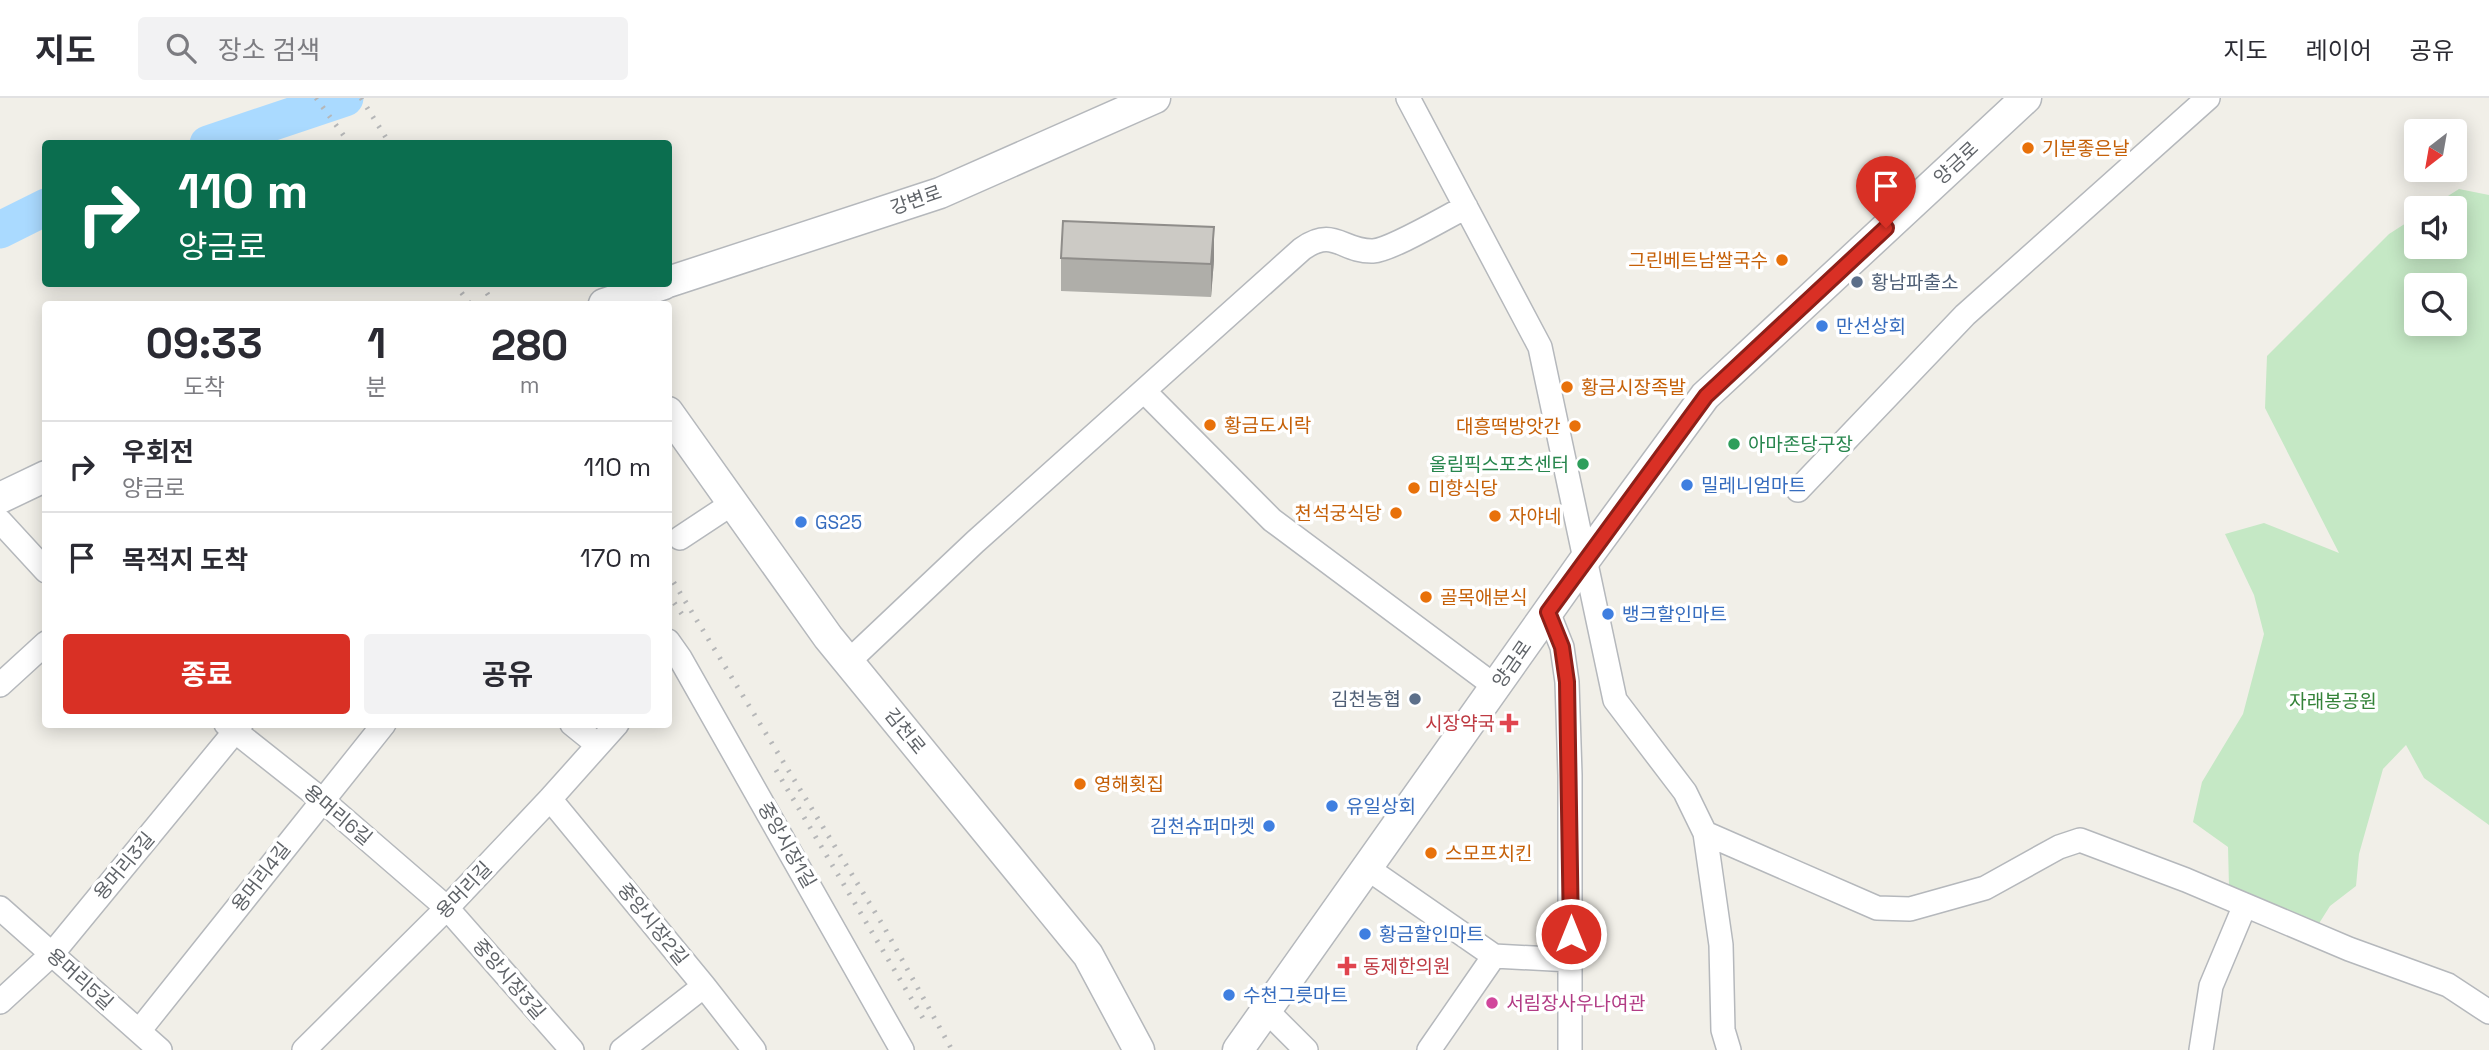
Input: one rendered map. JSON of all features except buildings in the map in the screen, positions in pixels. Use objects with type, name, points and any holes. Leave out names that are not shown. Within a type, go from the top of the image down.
[{"type":"street","name":"강변로","points":[[672,281],[940,193],[1155,98]]},
{"type":"street","points":[[1408,98],[1540,347],[1615,700],[1685,792],[1705,833],[1721,946],[1723,1030],[1729,1050]]},
{"type":"street","name":"양금로","points":[[1238,1050],[1584,561],[1706,396],[2026,98]]},
{"type":"street","points":[[1798,490],[1965,315],[2208,98]]},
{"type":"street","points":[[848,662],[975,542],[1315,240],[1330,239],[1358,249],[1375,251],[1466,207]]},
{"type":"street","name":"강변로","points":[[613,301],[654,287]]},
{"type":"street","points":[[1144,391],[1272,520],[1496,687]]},
{"type":"street","name":"김천로","points":[[672,418],[828,637],[1088,955],[1139,1050]]},
{"type":"street","points":[[0,498],[42,478]]},
{"type":"street","points":[[680,538],[733,503]]},
{"type":"street","points":[[0,521],[42,567]]},
{"type":"street","points":[[1548,612],[1562,647],[1567,682],[1570,1050]]},
{"type":"street","points":[[0,685],[42,647]]},
{"type":"street","name":"중앙시장1길","points":[[672,655],[902,1050]]},
{"type":"street","name":"용머리3길","points":[[0,1002],[52,954],[233,728]]},
{"type":"street","name":"용머리6길","points":[[235,728],[447,908]]},
{"type":"street","name":"용머리4길","points":[[139,1031],[381,728]]},
{"type":"street","points":[[577,728],[598,746]]},
{"type":"street","name":"용머리길","points":[[304,1050],[447,908],[614,728]]},
{"type":"street","name":"중앙시장2길","points":[[550,799],[754,1050]]},
{"type":"street","points":[[1705,833],[1877,908],[1910,908],[1985,888],[2059,846],[2080,840],[2186,880],[2349,949],[2448,985],[2489,1012]]},
{"type":"street","points":[[1367,868],[1494,956],[1571,960]]},
{"type":"street","points":[[2202,1050],[2211,986],[2245,905]]},
{"type":"street","name":"용머리5길","points":[[0,908],[160,1050]]},
{"type":"street","name":"중앙시장3길","points":[[447,908],[572,1050]]},
{"type":"street","points":[[1429,1050],[1494,956]]},
{"type":"street","points":[[622,1050],[704,986]]},
{"type":"street","points":[[1266,1010],[1306,1050]]},
{"type":"green space","name":"자래봉공원","points":[[2459,189],[2489,195],[2489,825],[2424,778],[2406,745],[2383,769],[2359,854],[2356,886],[2330,906],[2318,925],[2229,887],[2228,847],[2193,822],[2202,782],[2243,714],[2264,634],[2254,595],[2225,534],[2264,523],[2339,553],[2265,408],[2267,356],[2389,234],[2404,224],[2404,259],[2467,259],[2467,196],[2448,196]]},
{"type":"waterway","points":[[220,140],[345,98]]},
{"type":"waterway","points":[[0,230],[42,209]]},
{"type":"railway","points":[[316,98],[347,140]]},
{"type":"railway","points":[[361,98],[387,140]]},
{"type":"railway","points":[[457,287],[468,301]]},
{"type":"railway","points":[[483,287],[492,301]]},
{"type":"railway","points":[[672,580],[884,927],[952,1050]]},
{"type":"railway","points":[[672,600],[684,617]]},
{"type":"railway","points":[[776,770],[924,1020]]},
{"type":"place","name":"기분좋은날","points":[[2028,148]]},
{"type":"place","name":"그린베트남쌀국수","points":[[1782,260]]},
{"type":"place","name":"황남파출소","points":[[1857,282]]},
{"type":"place","name":"만선상회","points":[[1822,326]]},
{"type":"place","name":"황금시장족발","points":[[1567,387]]},
{"type":"place","name":"황금도시락","points":[[1210,425]]},
{"type":"place","name":"대흥떡방앗간","points":[[1575,426]]},
{"type":"place","name":"아마존당구장","points":[[1734,444]]},
{"type":"place","name":"올림픽스포츠센터","points":[[1583,464]]},
{"type":"place","name":"밀레니엄마트","points":[[1687,485]]},
{"type":"place","name":"미향식당","points":[[1414,488]]},
{"type":"place","name":"천석궁식당","points":[[1396,513]]},
{"type":"place","name":"자야네","points":[[1495,516]]},
{"type":"place","name":"GS25","points":[[801,522]]},
{"type":"place","name":"골목애분식","points":[[1426,597]]},
{"type":"place","name":"뱅크할인마트","points":[[1608,614]]},
{"type":"place","name":"김천농협","points":[[1415,699]]},
{"type":"place","name":"시장약국","points":[[1509,723]]},
{"type":"place","name":"영해횟집","points":[[1080,784]]},
{"type":"place","name":"유일상회","points":[[1332,806]]},
{"type":"place","name":"김천슈퍼마켓","points":[[1269,826]]},
{"type":"place","name":"스모프치킨","points":[[1431,853]]},
{"type":"place","name":"황금할인마트","points":[[1365,934]]},
{"type":"place","name":"동제한의원","points":[[1347,966]]},
{"type":"place","name":"수천그릇마트","points":[[1229,995]]},
{"type":"place","name":"서림장사우나여관","points":[[1492,1003]]},
{"type":"route","points":[[1571,934],[1567,682],[1562,647],[1548,612],[1706,396],[1886,228]]}]
